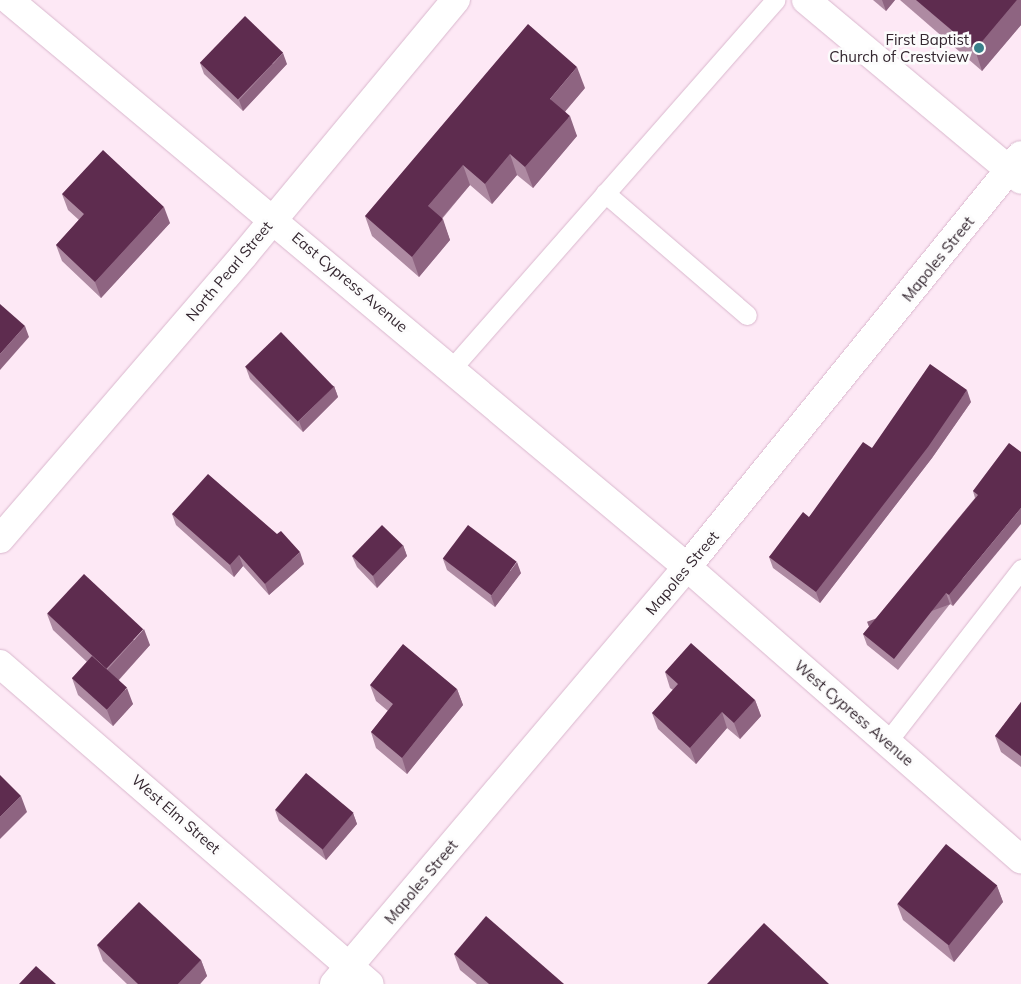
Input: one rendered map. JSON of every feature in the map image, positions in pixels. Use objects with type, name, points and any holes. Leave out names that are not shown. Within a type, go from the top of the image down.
[{"type":"street","name":"East Cypress Avenue","points":[[10,0],[228,184],[273,218],[687,567]]},
{"type":"street","name":"North Pearl Street","points":[[0,539],[456,0]]},
{"type":"street","points":[[806,0],[1017,168]]},
{"type":"street","name":"Mapoles Street","points":[[342,975],[687,567],[1017,168]]},
{"type":"street","name":"West Cypress Avenue","points":[[687,567],[1021,859]]},
{"type":"street","name":"West Elm Street","points":[[0,664],[342,975],[370,984]]},
{"type":"lane","points":[[452,368],[775,0]]},
{"type":"lane","points":[[605,193],[747,315]]},
{"type":"lane","points":[[887,742],[1021,569]]},
{"type":"building","points":[[916,0],[1017,0],[975,50]]},
{"type":"building","points":[[245,16],[283,53],[238,100],[200,63]]},
{"type":"building","points":[[528,24],[577,67],[550,99],[570,116],[525,167],[510,154],[485,184],[463,165],[428,206],[443,219],[412,257],[365,216]]},
{"type":"building","points":[[103,150],[164,207],[95,282],[56,245],[84,214],[62,194]]},
{"type":"building","points":[[0,304],[25,326],[0,354]]},
{"type":"building","points":[[281,332],[334,387],[298,421],[245,367]]},
{"type":"building","points":[[930,364],[967,390],[928,447],[816,592],[769,557],[803,512],[809,517],[863,442],[872,448]]},
{"type":"building","points":[[1009,443],[1021,452],[1021,508],[949,595],[946,593],[894,659],[863,634],[978,495],[973,491]]},
{"type":"building","points":[[208,474],[277,534],[281,531],[300,552],[265,584],[239,555],[230,565],[172,514]]},
{"type":"building","points":[[382,525],[403,545],[373,576],[352,556]]},
{"type":"building","points":[[468,525],[517,562],[491,595],[443,559]]},
{"type":"building","points":[[84,574],[143,629],[106,669],[47,613]]},
{"type":"building","points":[[691,643],[755,700],[734,723],[722,712],[690,748],[652,713],[678,684],[665,672]]},
{"type":"building","points":[[403,644],[457,689],[402,758],[371,732],[393,704],[370,685]]},
{"type":"building","points":[[92,656],[127,687],[107,710],[72,678]]},
{"type":"building","points":[[1021,702],[1021,756],[995,736]]},
{"type":"building","points":[[306,773],[353,813],[323,850],[275,810]]},
{"type":"building","points":[[0,775],[21,796],[0,817]]},
{"type":"building","points":[[946,844],[997,886],[949,945],[898,904]]},
{"type":"building","points":[[139,902],[201,960],[178,984],[138,984],[97,945]]},
{"type":"building","points":[[486,916],[564,984],[489,984],[454,954]]},
{"type":"building","points":[[764,923],[829,984],[707,984]]},
{"type":"building","points":[[36,966],[56,984],[19,984]]},
{"type":"place","name":"First Baptist Church of Crestview","points":[[979,48]]}]
